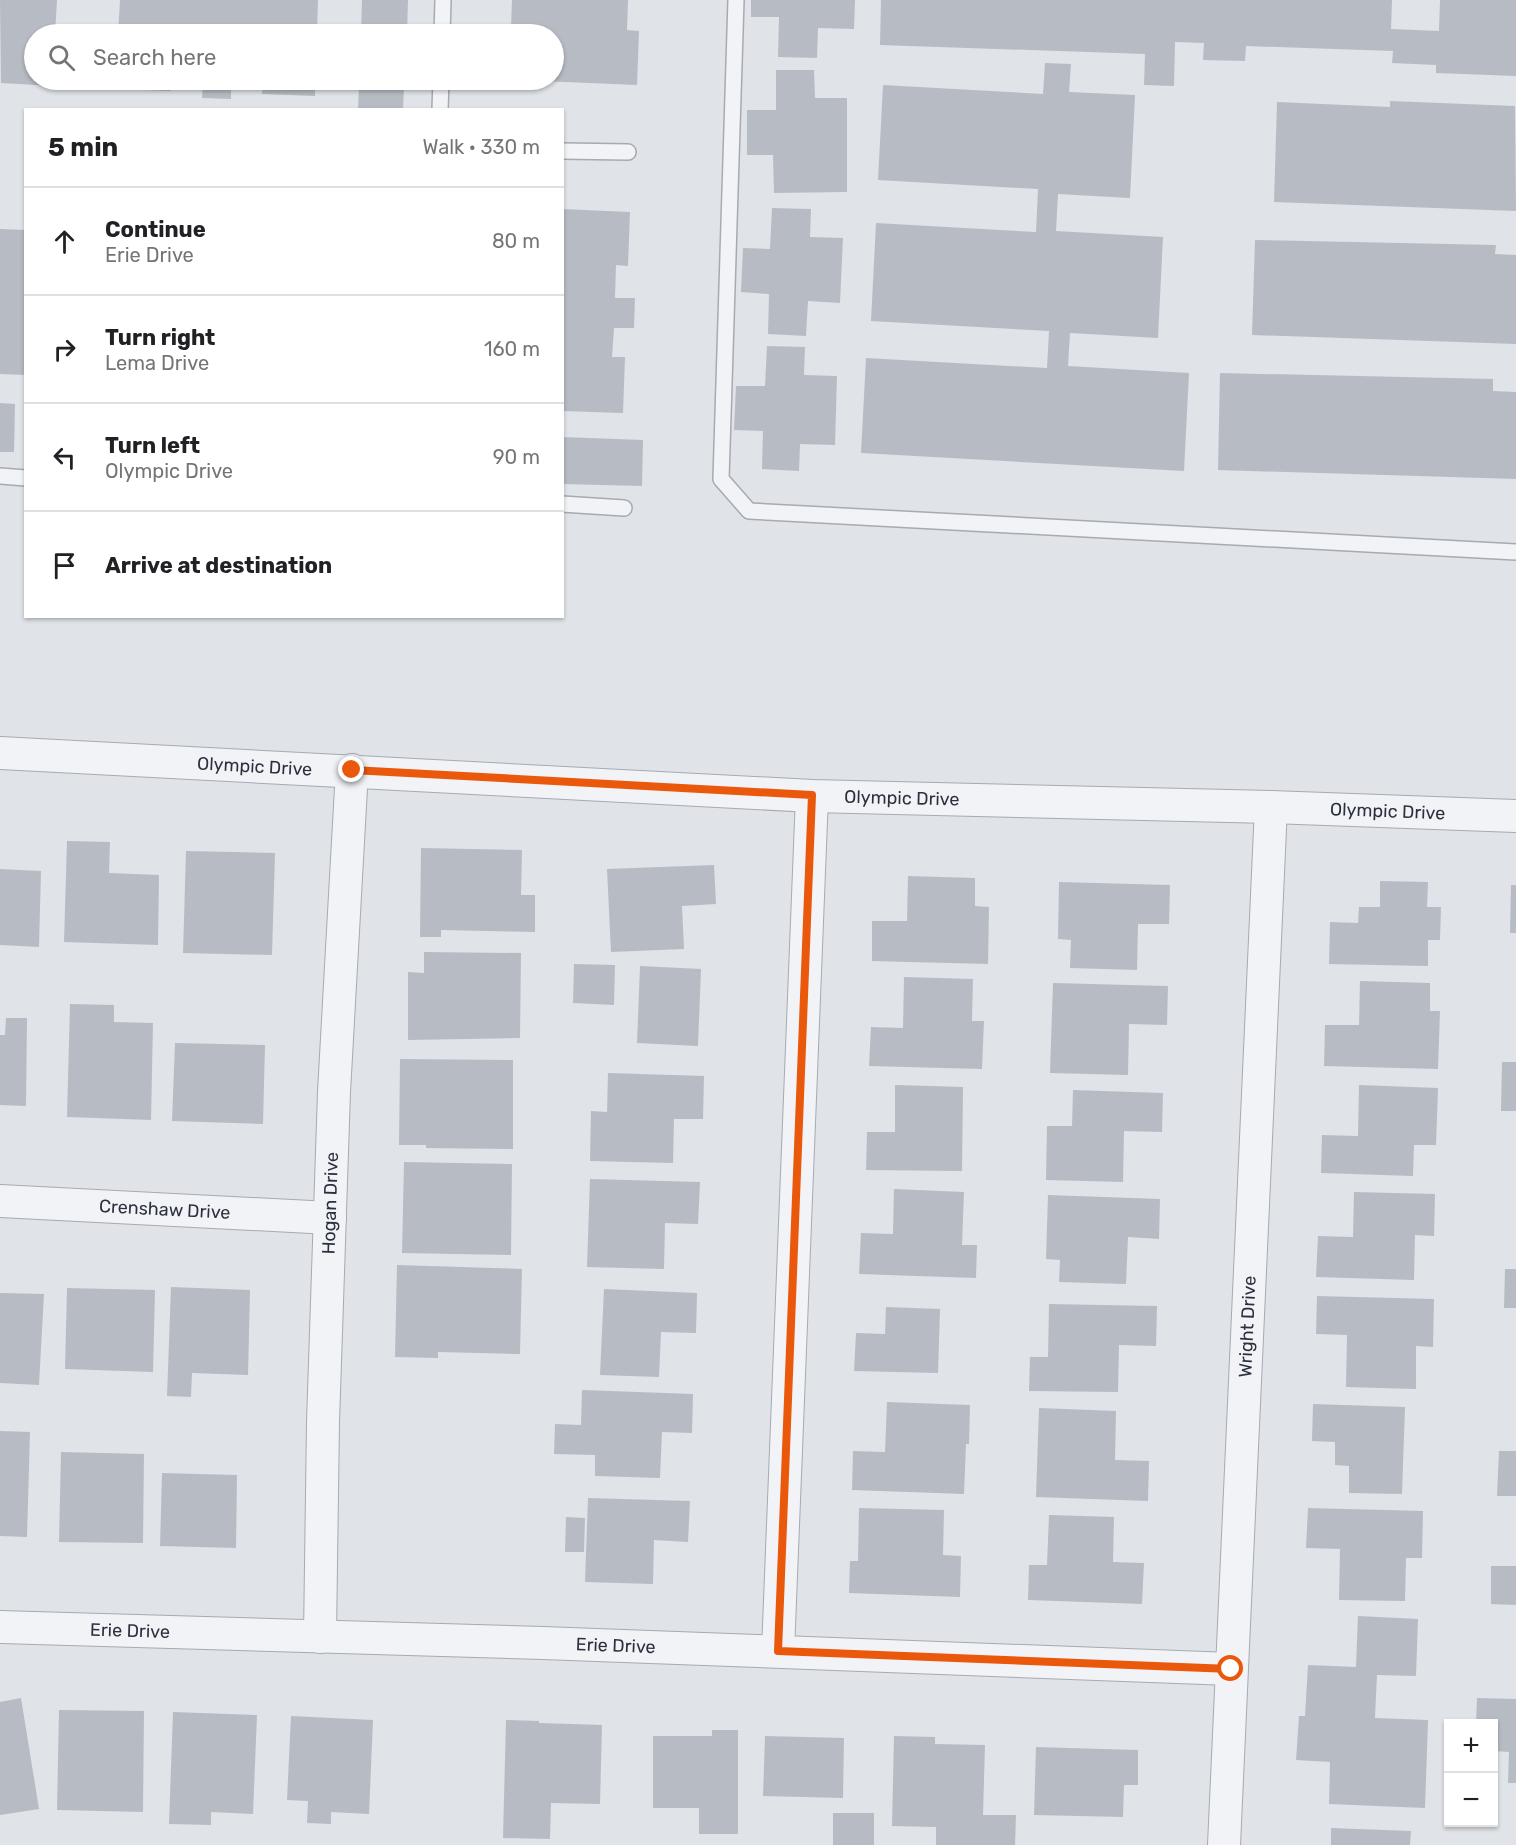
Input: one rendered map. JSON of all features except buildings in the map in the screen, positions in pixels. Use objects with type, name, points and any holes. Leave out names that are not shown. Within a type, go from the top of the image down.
[{"type":"street","name":"Olympic Drive","points":[[0,753],[812,795],[1516,816]]},
{"type":"street","name":"Hogan Drive","points":[[320,1637],[323,1422],[334,1092],[352,770]]},
{"type":"street","points":[[778,1651],[812,795]]},
{"type":"street","name":"Wright Drive","points":[[1224,1845],[1270,807]]},
{"type":"street","name":"Crenshaw Drive","points":[[0,1201],[330,1218]]},
{"type":"street","name":"Erie Drive","points":[[0,1627],[778,1651],[1231,1669]]},
{"type":"lane","points":[[442,24],[443,0]]},
{"type":"lane","points":[[736,0],[721,479],[749,511],[1516,552]]},
{"type":"lane","points":[[440,108],[441,90]]},
{"type":"lane","points":[[564,151],[628,152]]},
{"type":"lane","points":[[0,476],[24,478]]},
{"type":"lane","points":[[564,504],[624,508]]},
{"type":"route","points":[[352,770],[812,795],[778,1651],[1231,1669]]}]
